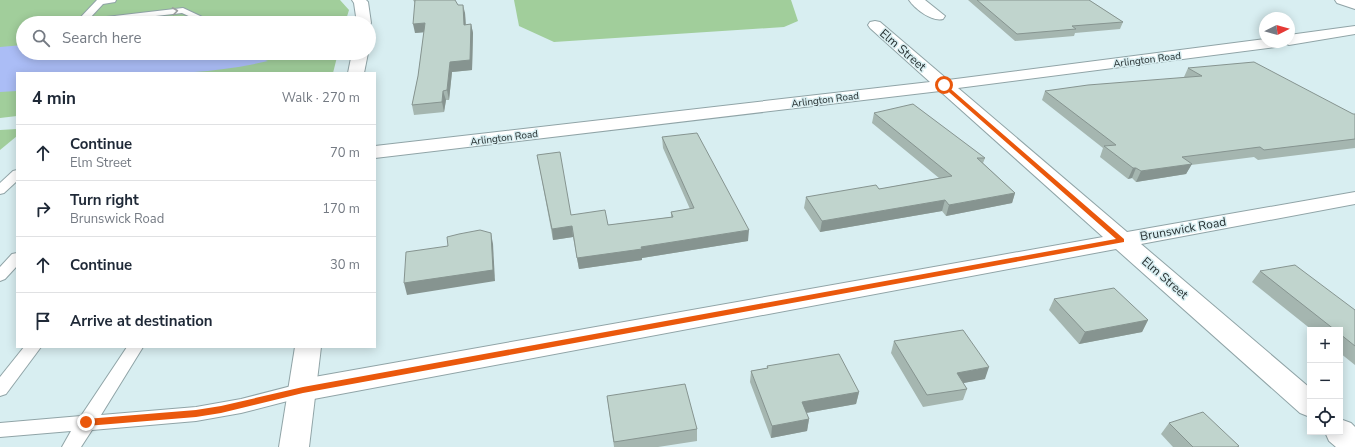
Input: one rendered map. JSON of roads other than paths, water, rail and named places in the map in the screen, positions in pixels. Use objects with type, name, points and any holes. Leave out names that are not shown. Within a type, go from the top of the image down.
[{"type":"street","points":[[359,0],[361,2],[363,16]]},
{"type":"street","points":[[916,0],[938,16]]},
{"type":"street","points":[[1342,0],[1355,5]]},
{"type":"street","name":"Elm Street","points":[[875,25],[1307,402]]},
{"type":"street","points":[[1295,39],[1355,30]]},
{"type":"street","name":"Arlington Road","points":[[376,152],[944,85],[1259,44]]},
{"type":"street","points":[[356,72],[359,60]]},
{"type":"street","name":"Brunswick Road","points":[[303,390],[1355,198]]},
{"type":"street","points":[[294,447],[308,348]]},
{"type":"street","points":[[1343,435],[1355,445]]},
{"type":"lane","points":[[87,16],[100,2],[112,0]]},
{"type":"lane","points":[[132,16],[183,10],[196,16]]},
{"type":"lane","points":[[0,190],[16,175]]},
{"type":"lane","points":[[0,276],[16,258]]},
{"type":"lane","points":[[0,389],[32,348]]},
{"type":"lane","points":[[71,447],[134,348]]},
{"type":"lane","points":[[0,430],[196,414],[240,406],[303,390]]},
{"type":"water","points":[[16,46],[16,60],[268,61],[238,67],[191,72],[16,72],[16,91],[0,92],[0,47]]}]
